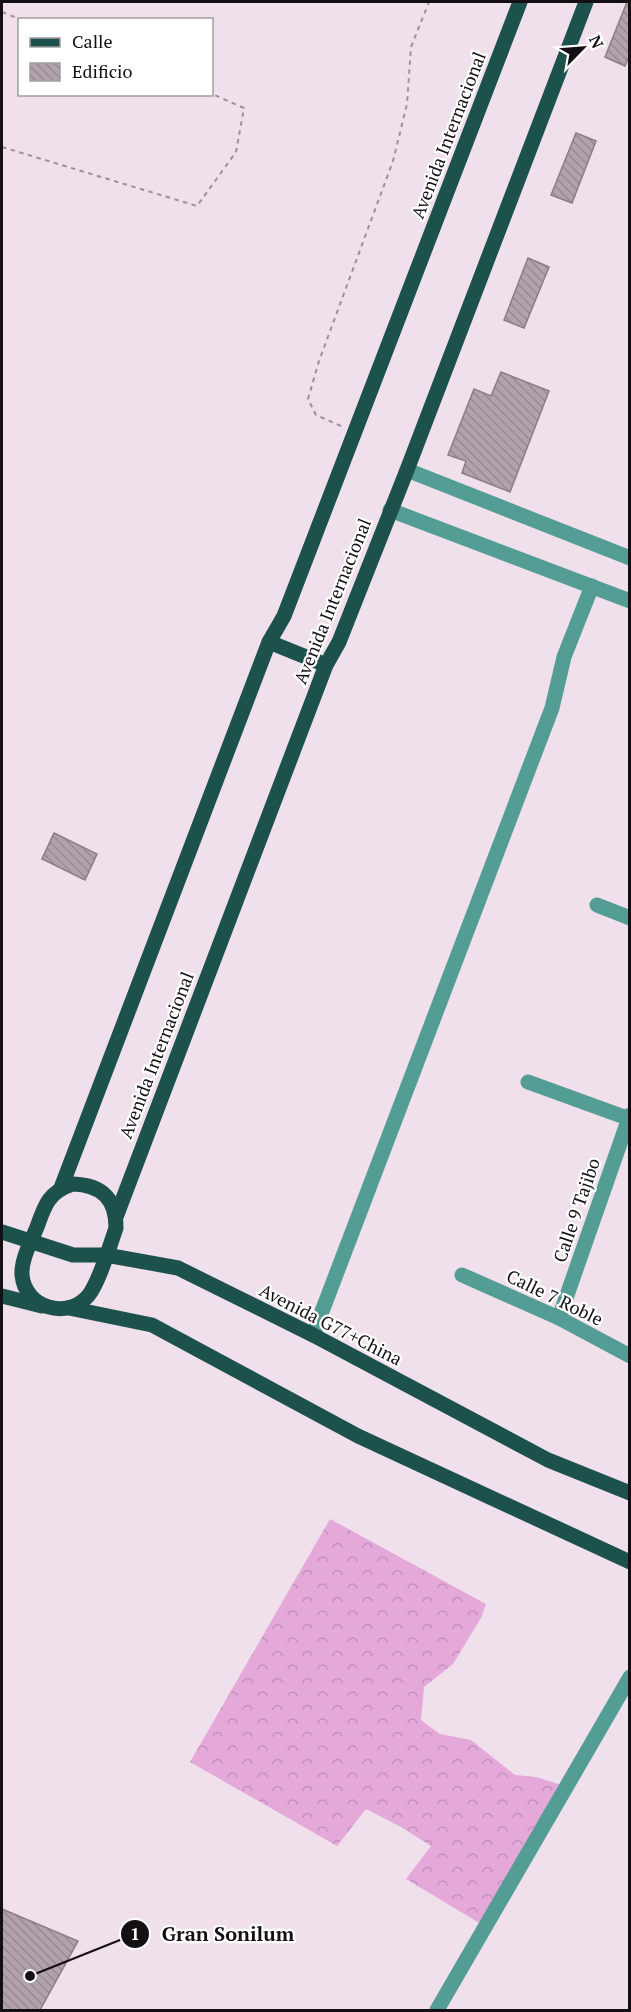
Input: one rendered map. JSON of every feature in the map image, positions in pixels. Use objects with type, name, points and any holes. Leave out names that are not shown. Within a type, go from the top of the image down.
[{"type":"main road","name":"Avenida Internacional","points":[[61,1188],[268,642],[284,616],[520,2]]},
{"type":"main road","name":"Avenida Internacional","points":[[116,1217],[326,665],[339,642],[407,470],[586,2]]},
{"type":"main road","points":[[268,642],[326,665]]},
{"type":"main road","points":[[44,1306],[33,1299],[26,1288],[22,1276],[23,1263],[44,1207],[51,1196],[61,1188],[73,1184],[86,1184],[98,1189],[113,1206],[116,1228],[90,1294],[81,1303],[69,1308]]},
{"type":"main road","name":"Avenida G77+China","points":[[2,1232],[73,1254],[106,1256],[178,1268],[313,1335],[548,1460],[630,1493]]},
{"type":"main road","points":[[2,1296],[56,1309],[69,1308],[152,1325],[358,1436],[630,1562]]},
{"type":"street","points":[[407,470],[630,558]]},
{"type":"street","points":[[390,510],[630,601]]},
{"type":"street","points":[[313,1335],[552,708],[564,657],[592,586]]},
{"type":"street","points":[[597,905],[630,918]]},
{"type":"street","points":[[528,1082],[629,1117]]},
{"type":"street","name":"Calle 9 Tajibo","points":[[558,1318],[629,1117]]},
{"type":"street","name":"Calle 7 Roble","points":[[462,1275],[558,1318],[630,1356]]},
{"type":"street","points":[[437,2010],[630,1677]]},
{"type":"path","points":[[355,432],[316,415],[308,399],[319,362],[393,160],[407,104],[411,47],[429,2]]},
{"type":"path","points":[[2,12],[18,18]]},
{"type":"path","points":[[2,147],[197,206],[236,152],[244,108],[213,94]]},
{"type":"green space","points":[[330,1519],[486,1604],[481,1618],[453,1664],[424,1687],[421,1720],[440,1734],[471,1740],[515,1775],[536,1777],[568,1787],[486,1927],[406,1879],[431,1846],[401,1827],[366,1809],[337,1846],[190,1762]]},
{"type":"building","points":[[627,2],[630,2],[630,55],[625,66],[605,57]]},
{"type":"building","points":[[576,133],[596,141],[572,203],[551,195]]},
{"type":"building","points":[[528,258],[549,267],[524,328],[504,320]]},
{"type":"building","points":[[501,372],[549,391],[510,492],[462,473],[466,461],[448,455],[474,389],[491,396]]},
{"type":"building","points":[[54,833],[97,854],[85,880],[42,859]]},
{"type":"building","points":[[2,1909],[78,1941],[40,2010],[2,2010]]},
{"type":"place","name":"Gran Sonilum","points":[[30,1976]]}]
